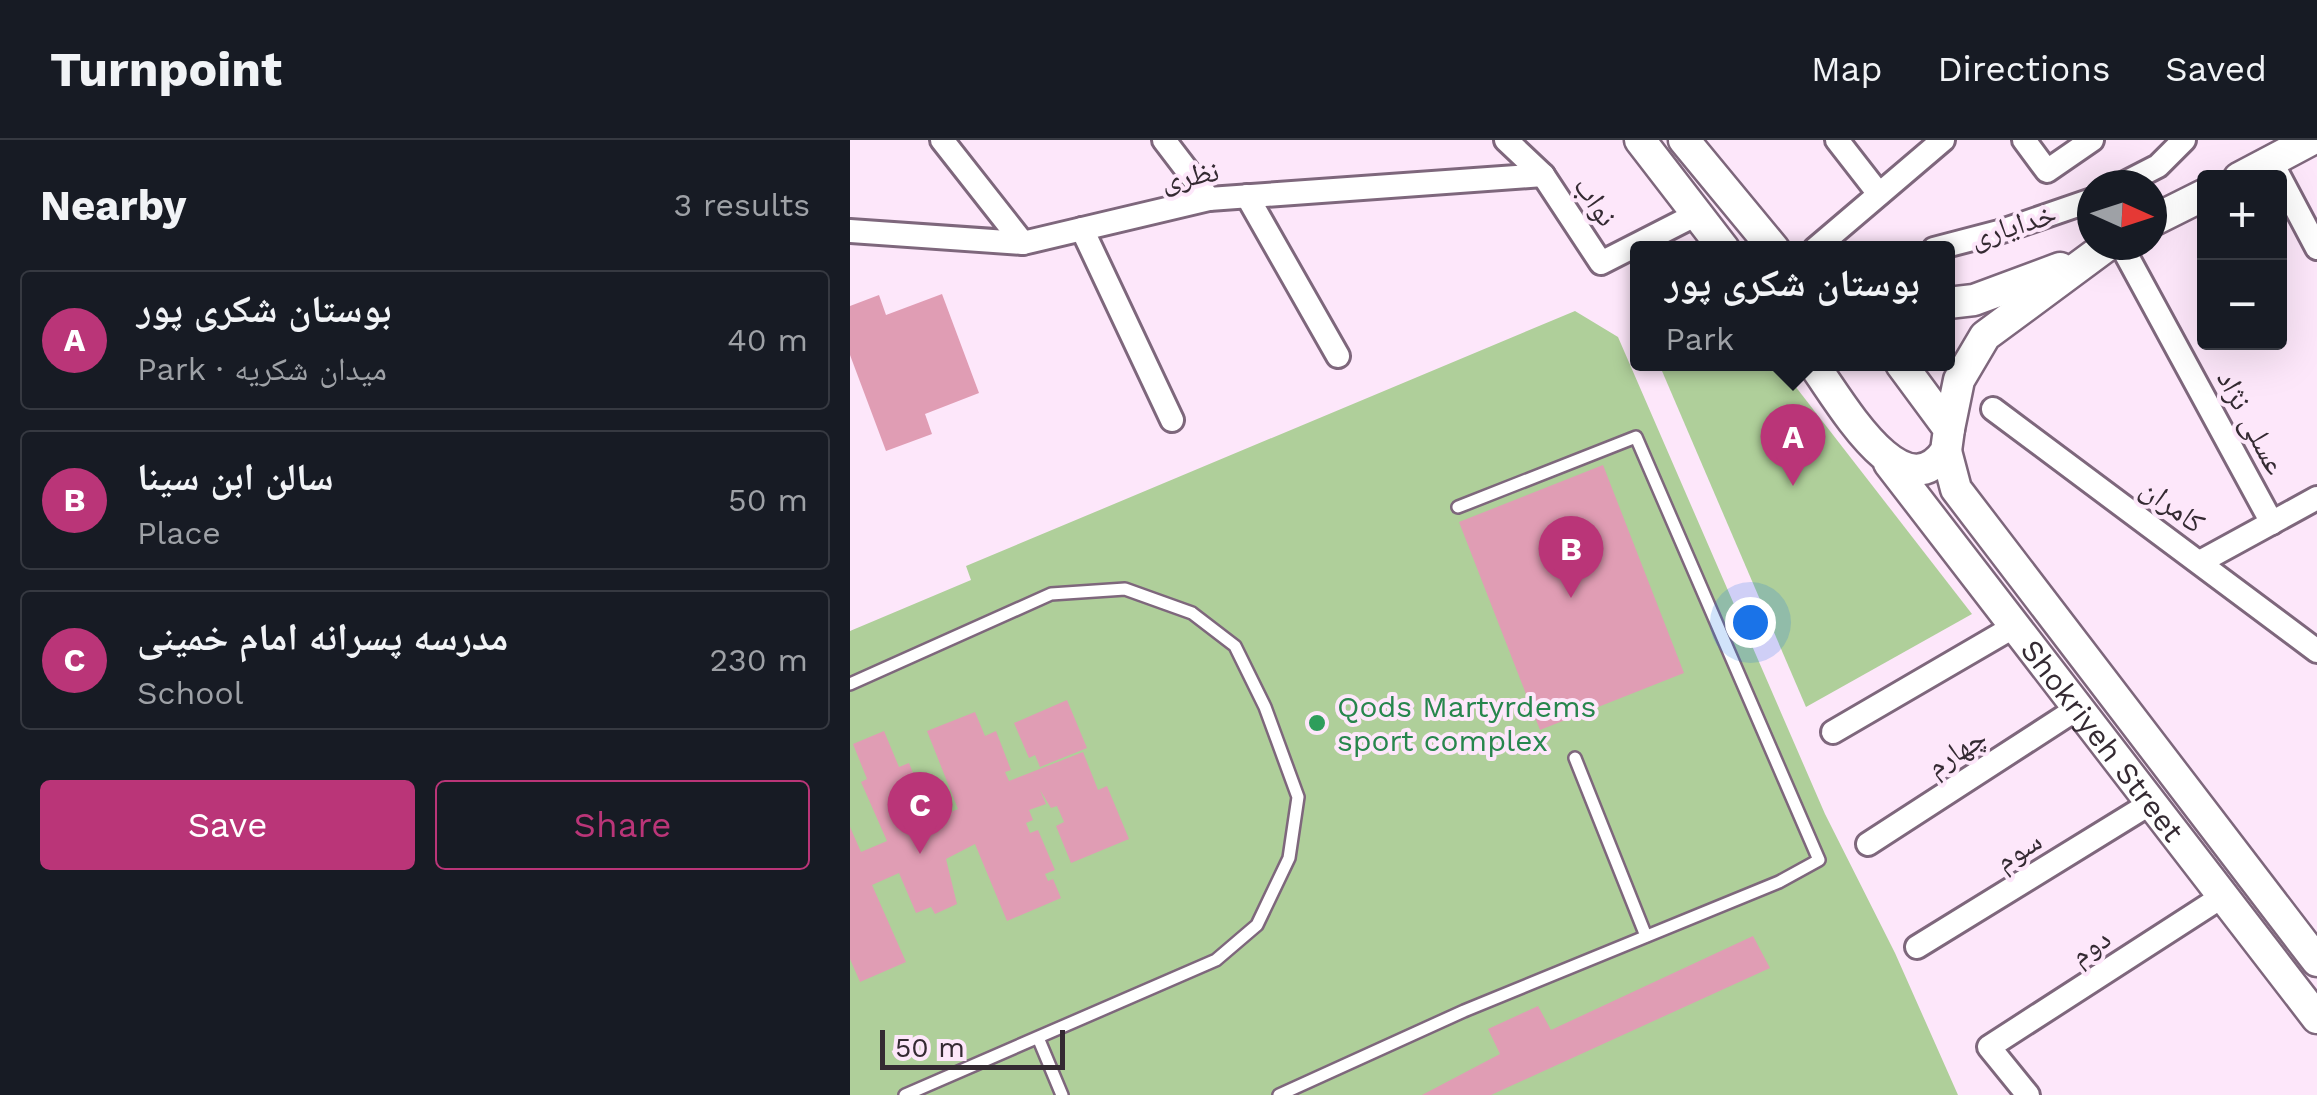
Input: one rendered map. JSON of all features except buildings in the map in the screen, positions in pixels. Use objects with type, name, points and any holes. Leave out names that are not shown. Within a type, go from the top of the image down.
[{"type":"main road","points":[[1640,140],[1718,241]]},
{"type":"main road","points":[[1684,140],[1768,241]]},
{"type":"main road","points":[[2254,170],[2311,140]]},
{"type":"main road","points":[[2167,214],[2197,198]]},
{"type":"main road","name":"خدایاری","points":[[1955,302],[1974,300],[2077,260]]},
{"type":"main road","name":"خدایاری","points":[[1947,440],[1959,380],[1985,336],[2087,260]]},
{"type":"main road","name":"Shokriyeh Street","points":[[1818,371],[2317,1018]]},
{"type":"main road","points":[[1890,463],[1910,472],[1931,467],[1947,440],[1904,371]]},
{"type":"main road","name":"Shokriyeh Street","points":[[1947,440],[1956,489],[2315,953]]},
{"type":"street","points":[[942,140],[1024,243]]},
{"type":"street","points":[[1164,140],[1210,199]]},
{"type":"street","name":"نواب","points":[[1506,140],[1543,175],[1601,263],[1630,248]]},
{"type":"street","points":[[1837,140],[1879,194]]},
{"type":"street","points":[[1824,241],[1943,140]]},
{"type":"street","points":[[2024,140],[2047,170],[2092,140]]},
{"type":"street","points":[[2150,170],[2184,140]]},
{"type":"street","points":[[2271,161],[2317,248]]},
{"type":"street","name":"نظری","points":[[850,231],[1024,243],[1210,199],[1543,175]]},
{"type":"street","points":[[1247,196],[1338,356]]},
{"type":"street","name":"خدایاری","points":[[1955,242],[2077,205]]},
{"type":"street","name":"نواب","points":[[1644,241],[1697,214]]},
{"type":"street","points":[[1082,230],[1172,420]]},
{"type":"street","name":"عسلی نژاد","points":[[2129,260],[2272,523]]},
{"type":"street","name":"کامران","points":[[1993,409],[2317,650]]},
{"type":"street","points":[[2200,562],[2317,498]]},
{"type":"street","points":[[1832,732],[2015,626]]},
{"type":"street","name":"چهارم","points":[[1868,844],[2078,708]]},
{"type":"street","name":"سوم","points":[[1917,947],[2152,803]]},
{"type":"street","name":"دوم","points":[[2028,1095],[1989,1047],[2223,896]]},
{"type":"lane","points":[[1280,1095],[1464,1011],[1779,882],[1819,860],[1636,437],[1458,507]]},
{"type":"lane","points":[[850,684],[1051,594],[1125,589],[1192,613],[1235,646],[1265,707],[1298,797],[1290,858],[1257,925],[1216,960],[906,1095]]},
{"type":"lane","points":[[1575,758],[1646,936]]},
{"type":"lane","points":[[1039,1040],[1062,1095]]},
{"type":"green space","name":"Qods Martyrdems sport complex","points":[[1575,311],[1618,337],[1825,814],[1895,953],[1958,1095],[850,1095],[850,631],[971,580],[966,566]]},
{"type":"green space","points":[[1662,371],[1783,371],[1972,614],[1806,707]]},
{"type":"place","name":"بوستان شکری پور","points":[[1793,486]]},
{"type":"place","name":"سالن ابن سینا","points":[[1571,598]]},
{"type":"place","name":"Qods Martyrdems sport complex","points":[[1317,723]]},
{"type":"place","name":"مدرسه پسرانه امام خمینی","points":[[920,854]]}]
